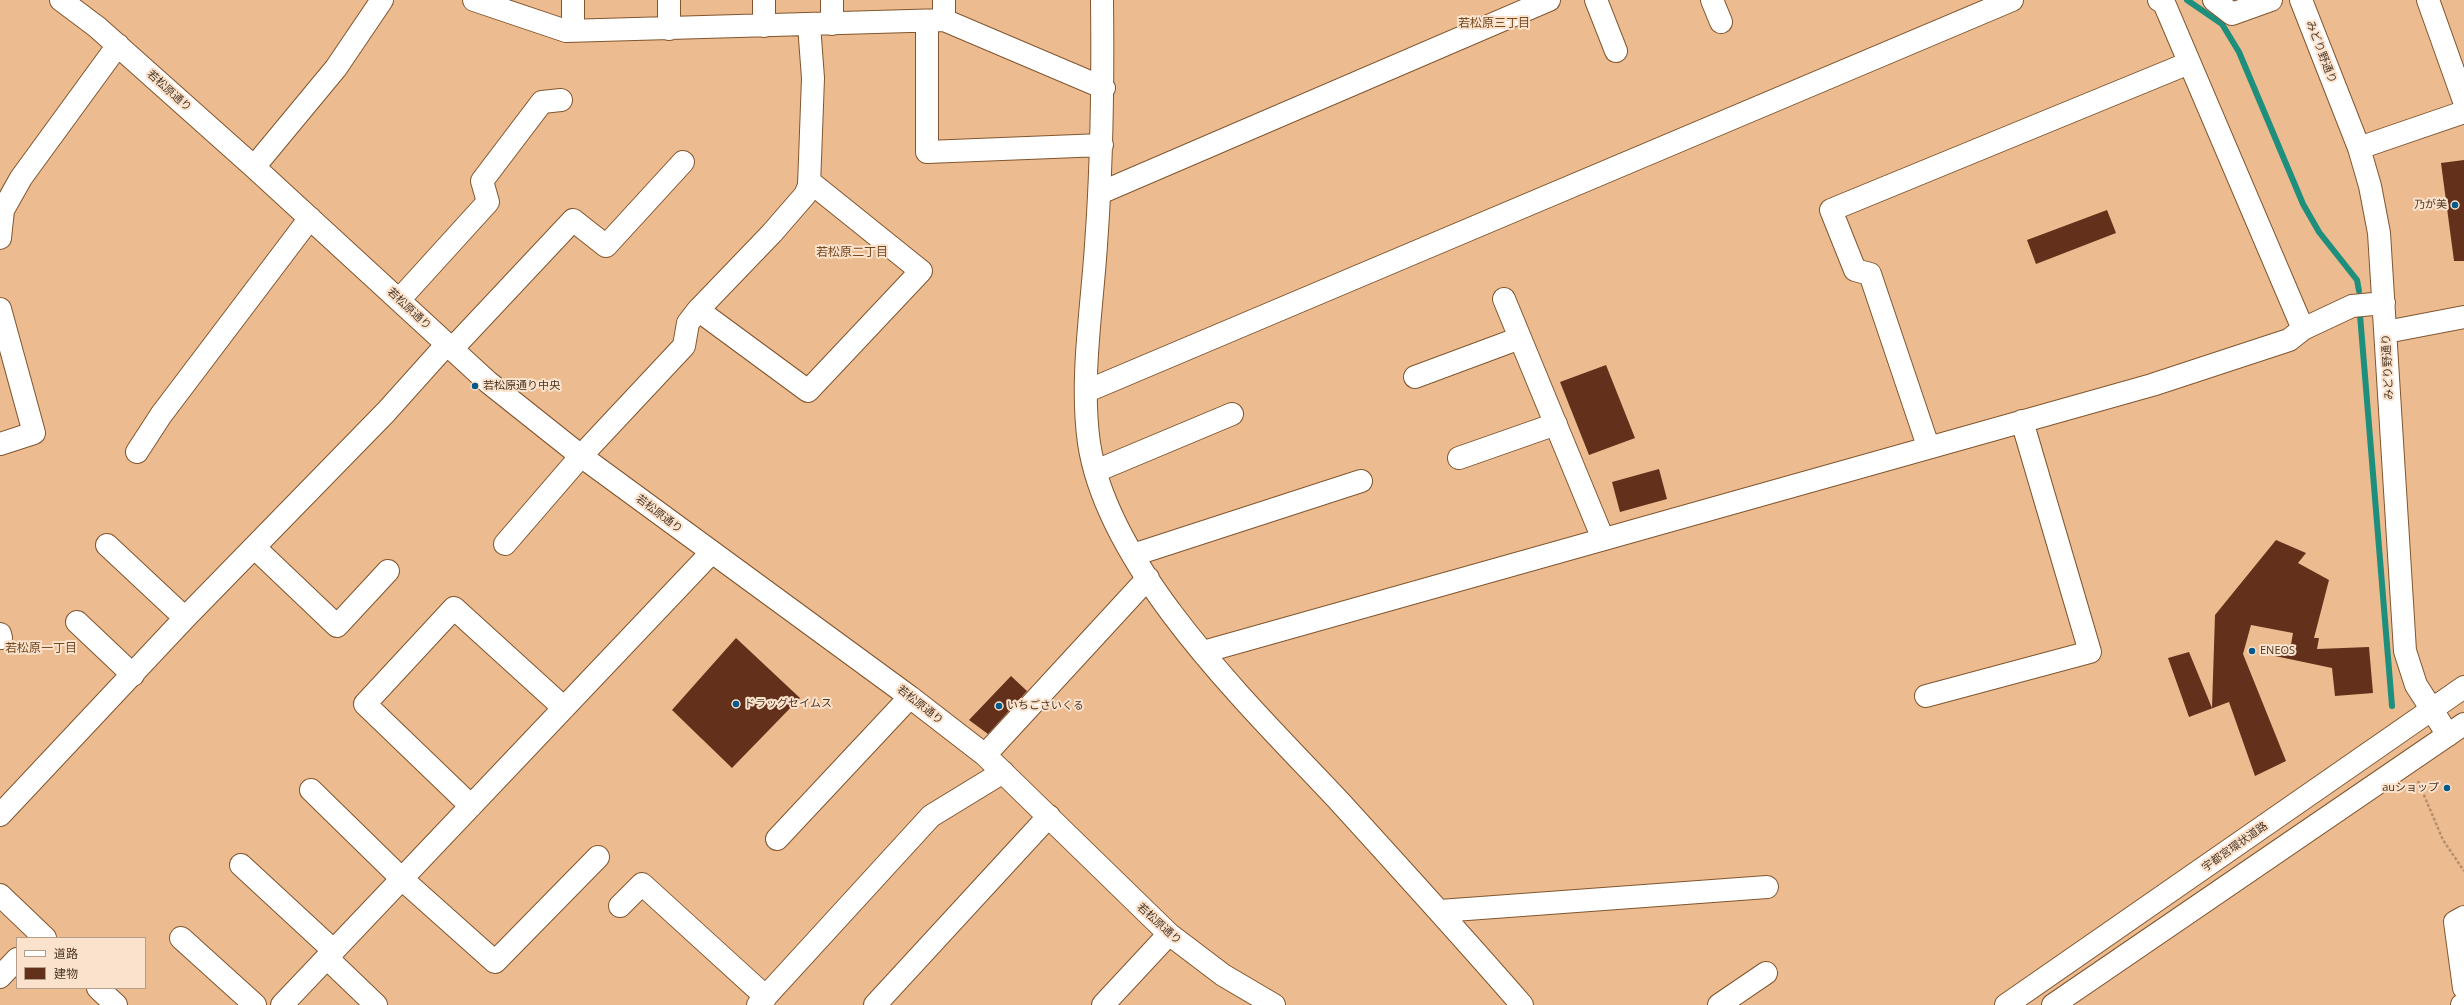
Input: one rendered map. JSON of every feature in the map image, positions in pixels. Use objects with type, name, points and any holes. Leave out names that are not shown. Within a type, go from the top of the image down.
[{"type":"main road","name":"若松原通り","points":[[60,0],[118,45],[528,416],[910,697],[984,755],[1004,772],[1119,887],[1169,934],[1223,975],[1274,1005]]},
{"type":"main road","points":[[254,167],[336,68],[382,0]]},
{"type":"main road","points":[[474,0],[566,31],[832,24],[938,13],[1104,88]]},
{"type":"main road","points":[[573,0],[573,30]]},
{"type":"main road","points":[[669,0],[669,28]]},
{"type":"main road","points":[[764,0],[764,26]]},
{"type":"main road","points":[[832,0],[832,24]]},
{"type":"main road","points":[[1102,0],[1104,88],[1102,145],[1087,391],[1089,442],[1096,471],[1114,520],[1133,555],[1148,578],[1203,652],[1440,911],[1522,1005]]},
{"type":"main road","points":[[1100,193],[1549,0]]},
{"type":"main road","points":[[1596,0],[1616,51]]},
{"type":"main road","points":[[1712,0],[1721,22]]},
{"type":"main road","points":[[1087,391],[2012,0]]},
{"type":"main road","points":[[2159,0],[2164,3],[2303,329]]},
{"type":"main road","points":[[2214,0],[2232,14],[2271,0]]},
{"type":"main road","name":"みどり野通り","points":[[2301,0],[2359,148],[2370,186],[2379,233],[2405,651],[2416,685],[2430,709],[2456,729]]},
{"type":"main road","points":[[2428,0],[2464,101]]},
{"type":"main road","points":[[938,13],[927,152],[1102,145]]},
{"type":"main road","points":[[505,544],[581,456],[684,346],[688,323],[698,310],[772,233],[805,195],[809,181],[813,78],[809,25]]},
{"type":"main road","points":[[0,238],[3,210],[21,178],[118,45]]},
{"type":"main road","points":[[1928,446],[1870,274],[1855,270],[1831,210],[2189,63]]},
{"type":"main road","points":[[399,300],[488,202],[482,181],[542,102],[561,100]]},
{"type":"main road","points":[[2359,148],[2464,112]]},
{"type":"main road","points":[[0,815],[186,618],[573,220],[606,246],[683,162]]},
{"type":"main road","points":[[698,310],[808,391],[921,271],[809,181]]},
{"type":"main road","points":[[137,452],[161,415],[310,218]]},
{"type":"main road","points":[[1504,299],[1603,539]]},
{"type":"main road","points":[[1203,652],[1928,446],[2152,385],[2282,343],[2289,340],[2303,329],[2352,306],[2384,303]]},
{"type":"main road","points":[[0,309],[34,433],[0,444]]},
{"type":"main road","points":[[2386,332],[2464,317]]},
{"type":"main road","points":[[1415,377],[1520,338]]},
{"type":"main road","points":[[1096,471],[1232,414]]},
{"type":"main road","points":[[1926,696],[2090,652],[2022,421]]},
{"type":"main road","points":[[1458,458],[1556,424]]},
{"type":"main road","points":[[1133,555],[1361,481]]},
{"type":"main road","points":[[107,544],[186,618]]},
{"type":"main road","points":[[254,548],[337,626],[388,571]]},
{"type":"main road","points":[[282,1005],[711,552]]},
{"type":"main road","points":[[984,755],[1148,578]]},
{"type":"main road","points":[[472,806],[365,704],[454,608],[564,708]]},
{"type":"main road","points":[[77,622],[133,675]]},
{"type":"main road","name":"宇都宮環状道路","points":[[2006,1005],[2384,744],[2430,709],[2464,687]]},
{"type":"main road","points":[[777,839],[910,697]]},
{"type":"main road","points":[[2053,1005],[2456,729]]},
{"type":"main road","points":[[620,906],[642,884],[762,1001],[931,816],[1004,772]]},
{"type":"main road","points":[[311,790],[402,879],[495,962],[598,857]]},
{"type":"main road","points":[[875,1005],[1049,816]]},
{"type":"main road","points":[[241,865],[331,954],[376,1005]]},
{"type":"main road","points":[[1440,911],[1767,887]]},
{"type":"main road","points":[[0,896],[41,937]]},
{"type":"main road","points":[[2464,917],[2455,922],[2464,988]]},
{"type":"main road","points":[[1103,1005],[1169,934]]},
{"type":"main road","points":[[181,938],[255,1005]]},
{"type":"main road","points":[[0,977],[16,960]]},
{"type":"main road","points":[[1719,1005],[1766,973]]},
{"type":"main road","points":[[99,989],[116,1005]]},
{"type":"path","points":[[2410,760],[2440,834],[2464,871]]},
{"type":"building","name":"乃が美","points":[[2464,160],[2464,261],[2454,261],[2441,163]]},
{"type":"building","points":[[2107,210],[2116,233],[2036,264],[2027,240]]},
{"type":"building","points":[[1606,365],[1635,438],[1589,455],[1560,382]]},
{"type":"building","points":[[1659,469],[1667,499],[1620,512],[1612,482]]},
{"type":"building","points":[[2276,540],[2306,553],[2298,563],[2329,580],[2314,638],[2319,638],[2317,649],[2369,647],[2373,693],[2335,696],[2332,668],[2275,656],[2275,650],[2290,650],[2293,633],[2251,625],[2243,654],[2286,761],[2255,776],[2229,702],[2189,717],[2168,658],[2189,652],[2212,708],[2215,615]]},
{"type":"building","name":"ドラッグセイムス","points":[[736,638],[800,698],[732,768],[672,710]]},
{"type":"building","name":"いちごさいくる","points":[[1011,676],[1027,691],[988,734],[969,720]]},
{"type":"waterway","points":[[2187,0],[2222,24],[2239,52],[2303,204],[2319,232],[2357,280],[2359,291]]},
{"type":"waterway","points":[[2360,315],[2392,706]]},
{"type":"place","name":"乃が美","points":[[2455,205]]},
{"type":"place","name":"若松原通り中央","points":[[475,386]]},
{"type":"place","name":"ENEOS","points":[[2252,651]]},
{"type":"place","name":"ドラッグセイムス","points":[[736,704]]},
{"type":"place","name":"いちごさいくる","points":[[999,706]]},
{"type":"place","name":"auショップ","points":[[2447,788]]},
{"type":"district","name":"若松原三丁目","points":[[1494,24]]},
{"type":"district","name":"若松原二丁目","points":[[852,253]]},
{"type":"district","name":"若松原一丁目","points":[[41,649]]}]
